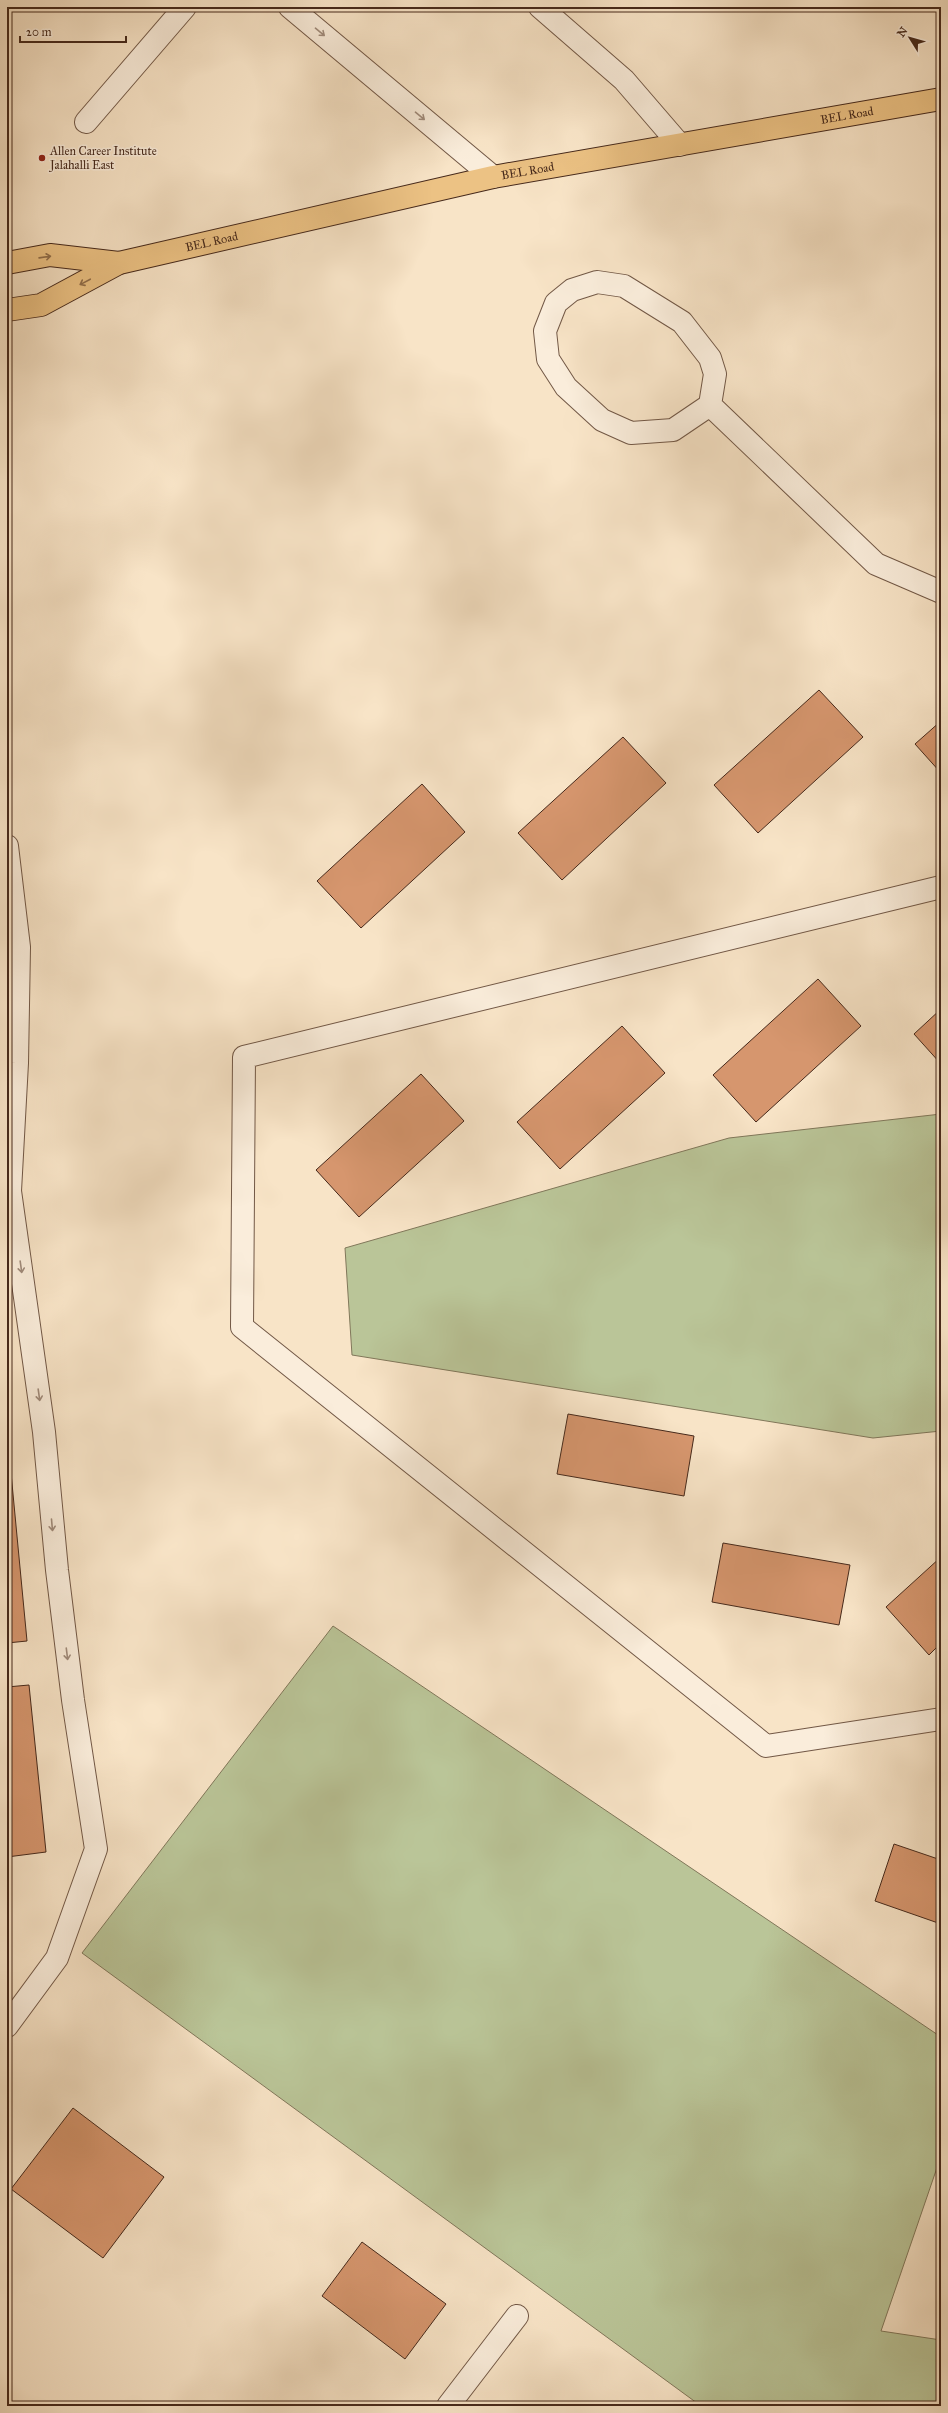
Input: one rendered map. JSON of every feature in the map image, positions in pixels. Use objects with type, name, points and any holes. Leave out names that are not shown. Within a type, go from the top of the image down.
[{"type":"main road","name":"BEL Road","points":[[7,310],[41,305],[119,263],[493,177],[941,99]]},
{"type":"main road","name":"BEL Road","points":[[7,263],[50,256],[119,263]]},
{"type":"street","points":[[86,122],[185,7]]},
{"type":"street","points":[[290,7],[493,177]]},
{"type":"street","points":[[540,7],[624,80],[680,145]]},
{"type":"street","points":[[597,282],[624,286],[653,302],[682,322],[710,358],[715,374],[710,405],[673,430],[632,433],[602,420],[566,387],[548,359],[545,331],[556,303],[572,290],[597,282]]},
{"type":"street","points":[[710,405],[876,564],[941,592]]},
{"type":"street","points":[[7,2026],[57,1958],[96,1849],[73,1700],[56,1570],[44,1432],[10,1191],[17,1063],[18,963],[11,906],[8,859]]},
{"type":"street","points":[[941,887],[244,1057],[242,1327],[766,1746],[941,1719]]},
{"type":"street","points":[[449,2406],[517,2316]]},
{"type":"green space","points":[[941,1114],[941,1431],[873,1438],[352,1355],[345,1248],[729,1138]]},
{"type":"green space","points":[[333,1626],[941,2037],[941,2156],[881,2331],[941,2340],[941,2406],[701,2406],[82,1953]]},
{"type":"building","points":[[819,690],[863,737],[758,833],[714,785]]},
{"type":"building","points":[[941,721],[941,773],[915,744]]},
{"type":"building","points":[[623,737],[666,783],[562,880],[518,833]]},
{"type":"building","points":[[422,784],[465,832],[361,928],[317,881]]},
{"type":"building","points":[[818,979],[861,1026],[756,1122],[713,1075]]},
{"type":"building","points":[[941,1009],[941,1064],[914,1034]]},
{"type":"building","points":[[622,1026],[665,1073],[560,1169],[517,1122]]},
{"type":"building","points":[[421,1074],[464,1121],[359,1217],[316,1170]]},
{"type":"building","points":[[568,1414],[694,1436],[684,1496],[557,1474]]},
{"type":"building","points":[[7,1473],[11,1473],[27,1641],[7,1643]]},
{"type":"building","points":[[723,1543],[850,1565],[839,1625],[712,1602]]},
{"type":"building","points":[[941,1557],[941,1643],[929,1655],[886,1607]]},
{"type":"building","points":[[29,1685],[46,1852],[7,1857],[7,1687]]},
{"type":"building","points":[[894,1844],[941,1860],[941,1924],[875,1901]]},
{"type":"building","points":[[73,2108],[164,2177],[103,2258],[11,2189]]},
{"type":"building","points":[[362,2242],[446,2304],[405,2359],[322,2296]]},
{"type":"place","name":"Allen Career Institute Jalahalli East","points":[[42,158]]}]
